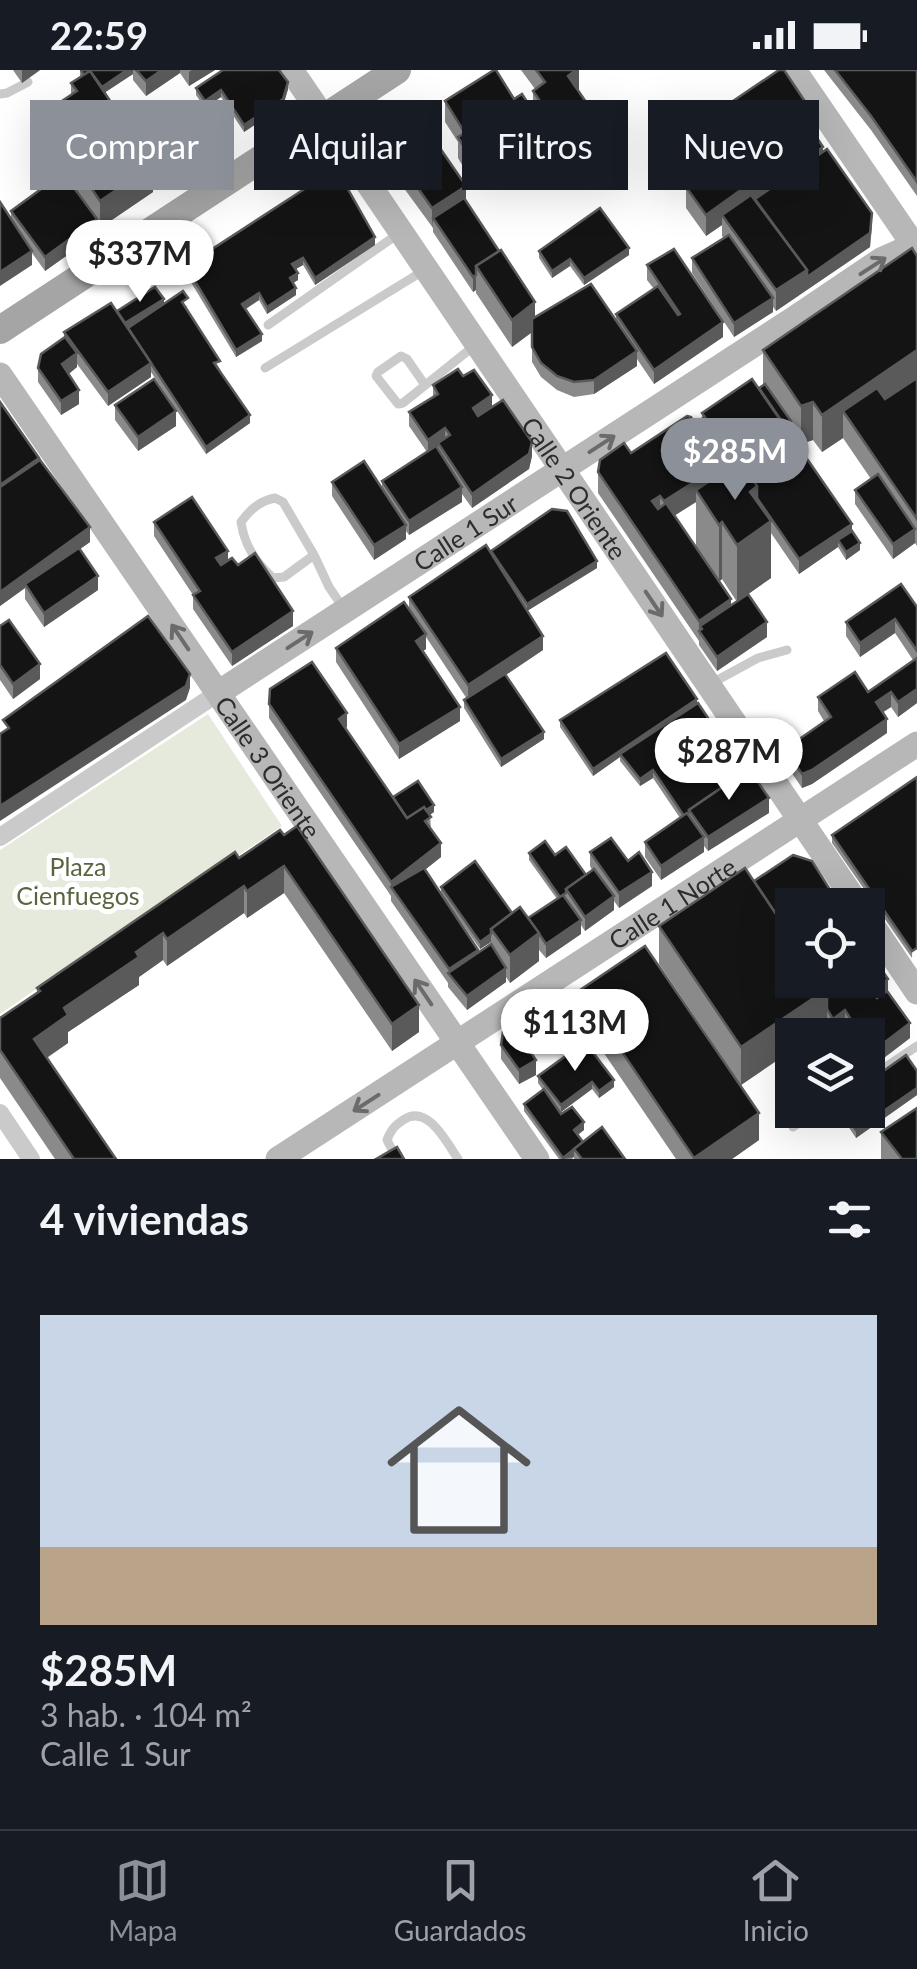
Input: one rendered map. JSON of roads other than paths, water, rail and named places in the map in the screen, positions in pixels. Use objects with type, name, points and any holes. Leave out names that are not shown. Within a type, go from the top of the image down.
[{"type":"main road","points":[[351,100],[397,70]]},
{"type":"main road","points":[[0,330],[254,164]]},
{"type":"street","name":"Calle 2 Oriente","points":[[290,70],[311,100]]},
{"type":"street","points":[[794,70],[916,246]]},
{"type":"street","name":"Calle 2 Oriente","points":[[372,190],[846,888]]},
{"type":"street","name":"Calle 1 Sur","points":[[218,693],[881,260],[916,246]]},
{"type":"street","name":"Calle 3 Oriente","points":[[0,375],[532,1157]]},
{"type":"street","points":[[0,837],[218,693]]},
{"type":"street","name":"Calle 1 Norte","points":[[278,1159],[917,744]]},
{"type":"street","points":[[885,944],[917,992]]},
{"type":"street","points":[[0,1114],[31,1159]]},
{"type":"lane","points":[[0,94],[28,82]]},
{"type":"lane","points":[[268,325],[400,232]]},
{"type":"lane","points":[[264,368],[425,269]]},
{"type":"lane","points":[[425,385],[401,356],[376,376],[398,404],[404,403],[476,344]]},
{"type":"lane","points":[[314,556],[284,577],[273,578],[252,554],[241,522],[265,500],[275,498],[283,502],[314,556],[329,587],[345,610]]},
{"type":"lane","points":[[708,686],[737,667],[786,650]]},
{"type":"lane","points":[[885,1067],[917,1046]]},
{"type":"lane","points":[[398,1159],[387,1140],[390,1132],[396,1124],[416,1114],[431,1122],[458,1159]]},
{"type":"park label","name":"Plaza Cienfuegos","points":[[78,880]]}]
